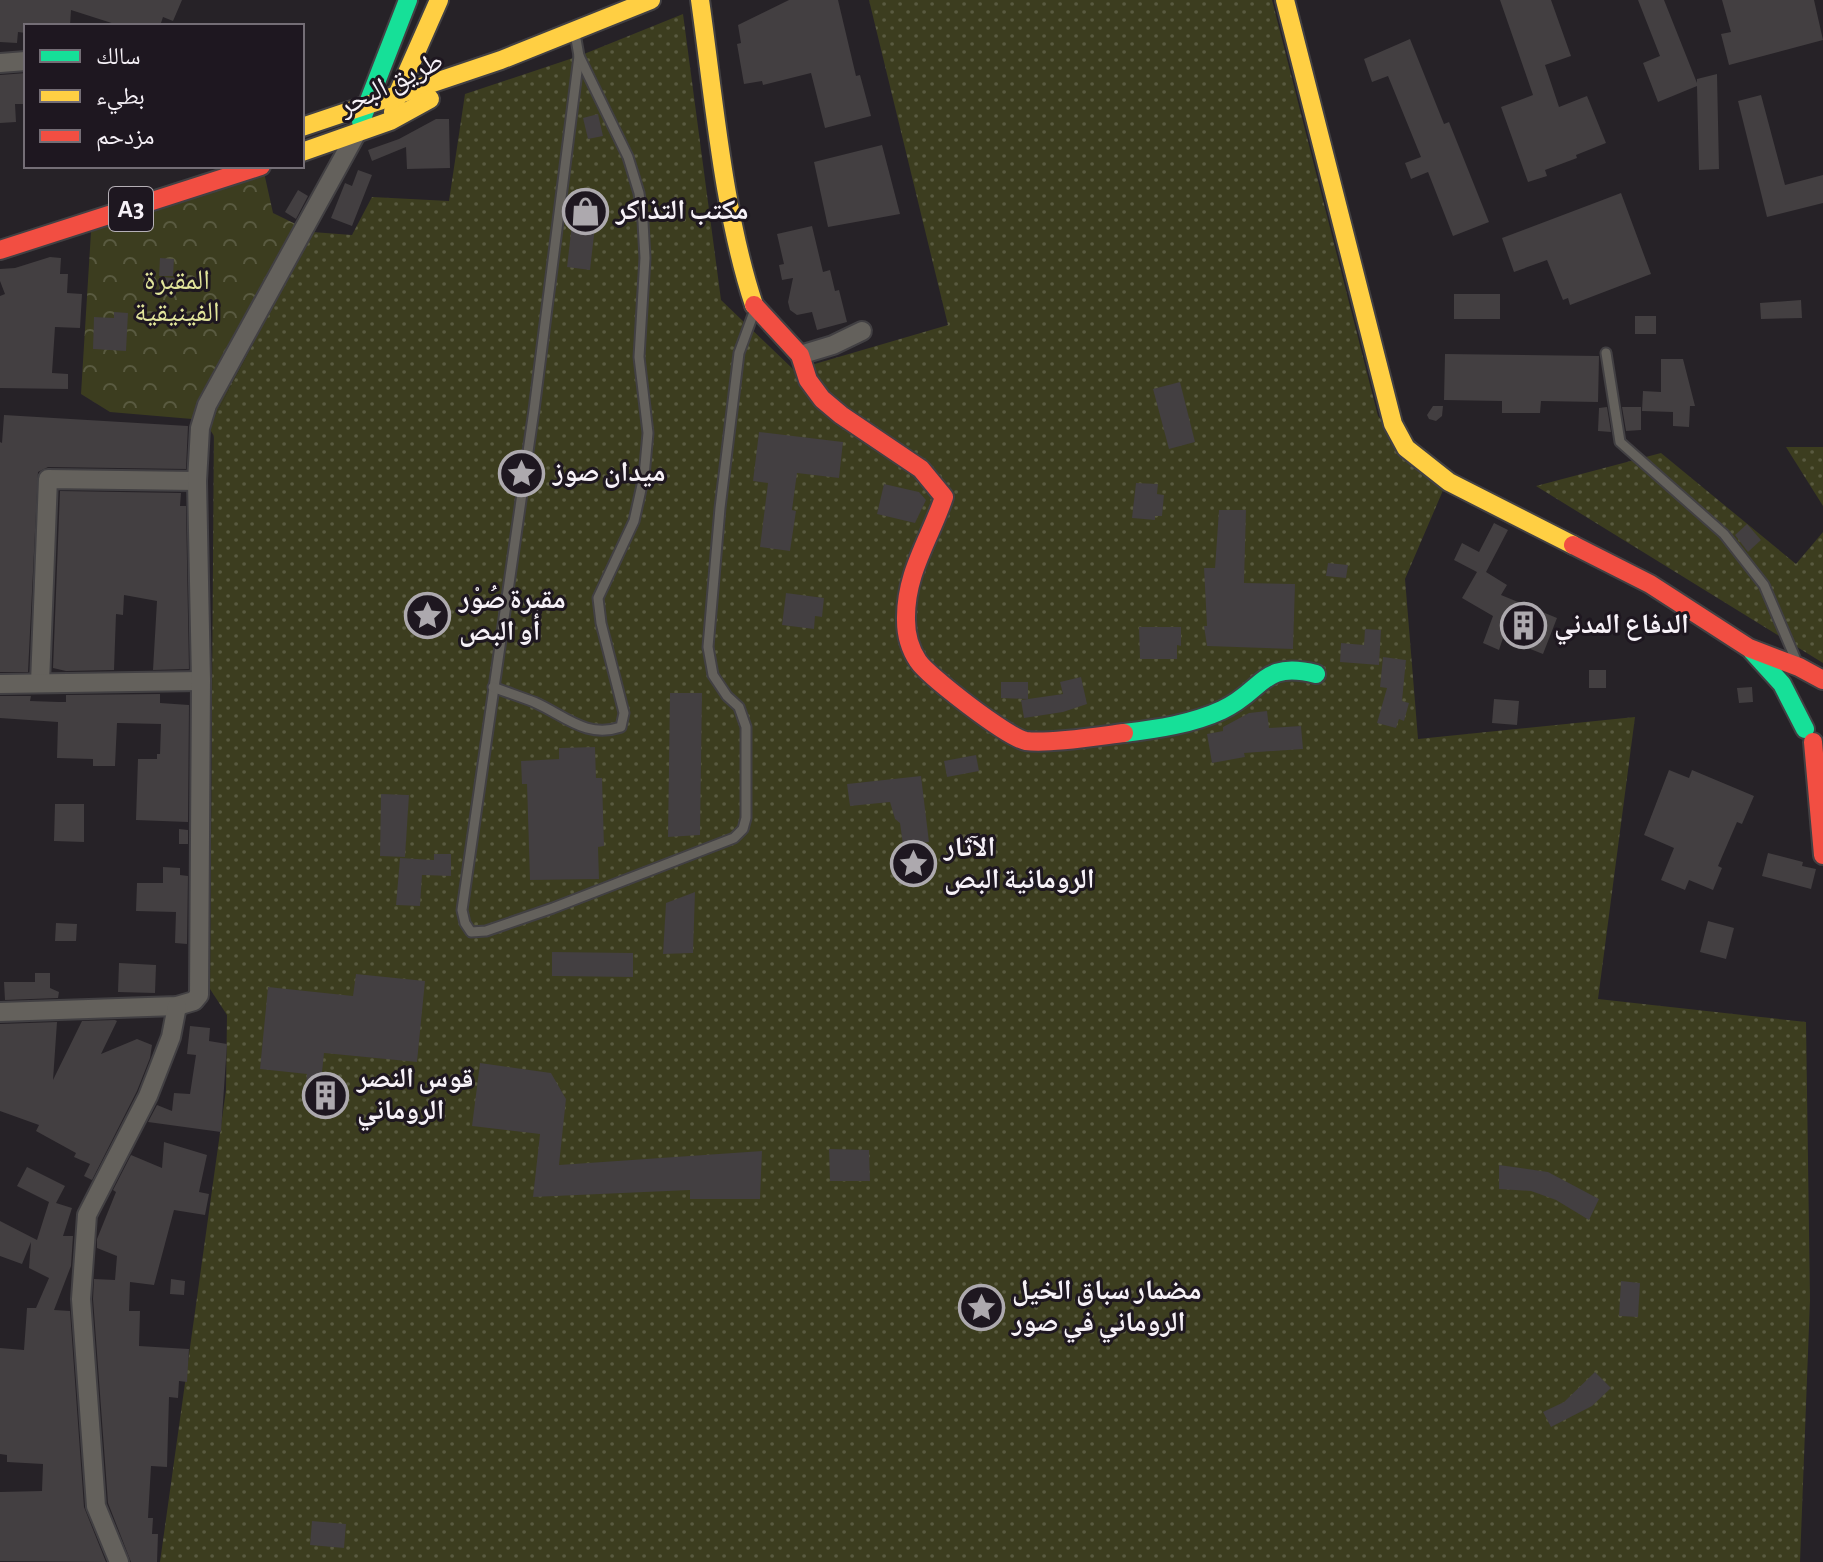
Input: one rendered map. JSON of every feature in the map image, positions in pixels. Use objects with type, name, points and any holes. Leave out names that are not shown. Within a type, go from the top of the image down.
[{"type":"main road","points":[[356,134],[408,0]]},
{"type":"main road","points":[[390,121],[398,93],[439,0]]},
{"type":"main road","name":"طريق البحر","points":[[304,126],[501,60],[651,0]]},
{"type":"main road","points":[[700,0],[742,270],[755,309],[800,355],[808,380],[822,399],[921,469],[944,497],[939,516],[923,542],[906,606],[909,644],[918,662],[1001,732],[1026,741],[1131,732],[1174,724],[1222,711],[1240,702],[1268,676],[1283,667],[1297,667],[1316,674]]},
{"type":"main road","points":[[1285,0],[1386,400],[1393,424],[1406,448],[1449,482],[1650,584],[1749,648],[1799,667],[1823,680]]},
{"type":"main road","name":"طريق البحر","points":[[304,151],[390,121],[501,60]]},
{"type":"main road","name":"A3","points":[[0,250],[255,168]]},
{"type":"main road","points":[[1749,648],[1782,684],[1814,740]]},
{"type":"main road","points":[[1823,691],[1810,700],[1804,714],[1814,740],[1823,855]]},
{"type":"street","points":[[0,63],[24,61]]},
{"type":"street","points":[[0,1012],[177,1006],[194,1001],[199,995],[201,681],[197,481],[200,428],[207,405],[356,134]]},
{"type":"street","points":[[800,355],[862,331]]},
{"type":"street","points":[[40,683],[48,479],[197,481]]},
{"type":"street","points":[[0,684],[201,681]]},
{"type":"street","points":[[119,1562],[96,1506],[81,1299],[87,1215],[148,1096],[171,1037],[177,1006]]},
{"type":"lane","points":[[575,30],[579,56],[534,410],[462,910],[471,932],[486,931],[553,908],[734,838],[743,829],[747,805],[746,727],[739,707],[713,675],[708,647],[720,508],[739,353],[755,309]]},
{"type":"lane","points":[[493,687],[536,703],[587,730],[607,732],[621,727],[624,713],[601,623],[598,598],[634,521],[644,476],[648,433],[639,357],[645,258],[643,222],[639,193],[628,157],[579,56]]},
{"type":"lane","points":[[1606,353],[1620,442],[1732,544],[1764,585],[1799,667]]},
{"type":"green space","name":"الآثار الرومانية البص","points":[[869,0],[1272,0],[1378,416],[1444,488],[1405,579],[1418,739],[1635,717],[1598,999],[1806,1022],[1810,1300],[1800,1562],[160,1562],[226,1090],[227,1015],[210,989],[214,418],[312,232],[352,235],[372,197],[449,201],[465,94],[579,56],[683,14],[721,300],[794,370],[948,325]]},
{"type":"green space","name":"المقبرة الفينيقية","points":[[263,168],[273,213],[312,232],[214,418],[214,436],[204,420],[110,412],[81,394],[91,232]]},
{"type":"green space","points":[[1786,447],[1823,447],[1823,506]]},
{"type":"green space","points":[[1661,453],[1796,564],[1823,532],[1823,663],[1536,486]]},
{"type":"building","points":[[0,0],[182,0],[173,21],[163,17],[161,24],[115,24],[71,10],[70,24],[24,24],[24,33],[18,32],[17,43],[0,42]]},
{"type":"building","points":[[789,0],[838,0],[856,76],[860,75],[871,116],[825,128],[811,73],[763,85],[762,81],[744,84],[737,44],[741,43],[738,25]]},
{"type":"building","points":[[1500,0],[1551,0],[1571,56],[1545,65],[1559,107],[1587,96],[1606,143],[1545,170],[1547,176],[1528,182],[1501,107],[1533,95]]},
{"type":"building","points":[[1638,0],[1664,0],[1697,83],[1697,79],[1717,74],[1719,169],[1699,170],[1697,86],[1658,102],[1643,63],[1660,56]]},
{"type":"building","points":[[1722,0],[1814,0],[1823,40],[1729,65],[1721,34],[1731,32]]},
{"type":"building","points":[[1410,39],[1444,124],[1449,122],[1489,222],[1453,236],[1428,172],[1411,179],[1405,163],[1421,157],[1388,76],[1372,82],[1364,59]]},
{"type":"building","points":[[24,73],[24,104],[15,104],[16,122],[0,123],[0,75]]},
{"type":"building","points":[[1761,95],[1785,185],[1823,175],[1823,203],[1767,217],[1738,101]]},
{"type":"building","points":[[598,114],[603,136],[588,139],[583,118]]},
{"type":"building","points":[[436,119],[449,119],[450,168],[407,169],[406,147],[372,161],[368,150],[399,139]]},
{"type":"building","points":[[882,145],[900,214],[828,227],[814,162]]},
{"type":"building","points":[[358,170],[372,175],[352,226],[331,218],[345,183],[352,186]]},
{"type":"building","name":"مكتب التذاكر","points":[[576,189],[599,192],[590,270],[567,267]]},
{"type":"building","points":[[298,190],[308,196],[296,219],[285,212]]},
{"type":"building","points":[[1621,193],[1651,274],[1570,305],[1568,298],[1563,300],[1547,260],[1514,272],[1502,238]]},
{"type":"building","points":[[812,226],[823,272],[830,270],[847,322],[817,330],[812,312],[797,315],[790,310],[788,302],[793,278],[782,280],[779,265],[784,264],[777,234]]},
{"type":"building","points":[[50,257],[61,258],[60,274],[68,274],[67,293],[82,294],[80,328],[55,327],[52,373],[68,374],[68,389],[0,388],[0,296],[5,294],[0,269],[15,268]]},
{"type":"building","points":[[160,258],[174,259],[173,276],[159,276]]},
{"type":"building","points":[[160,277],[174,278],[174,293],[159,292]]},
{"type":"building","points":[[1454,294],[1500,294],[1500,319],[1454,319]]},
{"type":"building","points":[[1801,300],[1802,318],[1761,319],[1760,303]]},
{"type":"building","points":[[114,312],[128,313],[126,351],[93,349],[94,317],[114,318]]},
{"type":"building","points":[[1635,316],[1656,316],[1656,334],[1635,334]]},
{"type":"building","points":[[1445,354],[1599,356],[1598,402],[1541,401],[1540,413],[1502,413],[1502,401],[1444,400]]},
{"type":"building","points":[[1661,359],[1683,359],[1695,406],[1690,406],[1689,427],[1673,426],[1673,412],[1642,411],[1643,391],[1661,392]]},
{"type":"building","points":[[1180,382],[1195,442],[1169,449],[1153,389]]},
{"type":"building","points":[[1433,406],[1443,406],[1442,416],[1436,421],[1427,415]]},
{"type":"building","points":[[1607,407],[1611,432],[1598,431],[1599,408]]},
{"type":"building","points":[[1622,407],[1641,407],[1641,430],[1626,431]]},
{"type":"building","points":[[4,415],[188,426],[186,469],[48,467],[38,472],[28,672],[0,672],[0,442]]},
{"type":"building","points":[[759,432],[843,442],[839,478],[797,473],[792,510],[796,511],[790,551],[760,547],[768,483],[753,481]]},
{"type":"building","points":[[1136,483],[1158,484],[1157,494],[1164,495],[1162,516],[1155,516],[1155,520],[1132,518]]},
{"type":"building","points":[[884,484],[919,492],[926,500],[915,523],[877,514]]},
{"type":"building","points":[[60,491],[181,493],[180,506],[186,506],[189,669],[153,670],[157,601],[124,595],[123,615],[116,614],[114,670],[66,671],[53,668]]},
{"type":"building","points":[[1219,510],[1246,510],[1244,583],[1295,584],[1293,649],[1207,646],[1204,568],[1215,568]]},
{"type":"building","points":[[1494,523],[1508,530],[1486,572],[1507,585],[1501,595],[1557,618],[1543,654],[1503,638],[1499,650],[1483,643],[1493,616],[1462,598],[1477,572],[1454,560],[1462,543],[1479,552]]},
{"type":"building","points":[[1747,524],[1761,540],[1748,552],[1735,535]]},
{"type":"building","points":[[1328,563],[1348,565],[1346,578],[1326,576]]},
{"type":"building","points":[[786,593],[824,598],[822,617],[815,616],[814,629],[782,625]]},
{"type":"building","points":[[1139,627],[1181,627],[1177,659],[1140,659]]},
{"type":"building","points":[[1365,629],[1381,630],[1379,665],[1340,662],[1341,643],[1364,645]]},
{"type":"building","points":[[1383,657],[1406,660],[1402,701],[1409,703],[1404,721],[1399,719],[1396,728],[1377,723],[1387,688],[1380,687]]},
{"type":"building","points":[[1589,670],[1606,670],[1606,688],[1589,688]]},
{"type":"building","points":[[1081,677],[1087,704],[1063,712],[1024,718],[1021,700],[1063,694],[1060,682]]},
{"type":"building","points":[[1001,682],[1028,682],[1028,699],[1001,698]]},
{"type":"building","points":[[1752,687],[1753,702],[1739,703],[1737,688]]},
{"type":"building","points":[[670,693],[702,693],[700,835],[668,837]]},
{"type":"building","points":[[160,694],[160,703],[189,705],[188,822],[136,820],[138,759],[157,759],[157,754],[160,754],[161,724],[117,723],[115,766],[93,766],[93,759],[57,758],[58,722],[0,718],[0,696],[31,696],[30,701],[66,702],[66,695]]},
{"type":"building","points":[[1494,699],[1519,701],[1517,725],[1492,723]]},
{"type":"building","points":[[1267,711],[1269,728],[1301,726],[1303,749],[1244,753],[1245,757],[1212,763],[1207,734],[1223,731],[1223,727],[1249,713]]},
{"type":"building","points":[[595,747],[596,778],[602,778],[604,846],[598,847],[599,879],[530,880],[527,784],[522,784],[521,761],[559,759],[559,748]]},
{"type":"building","points":[[976,755],[979,771],[947,777],[944,761]]},
{"type":"building","points":[[1669,770],[1689,778],[1692,770],[1754,796],[1742,824],[1737,822],[1718,866],[1722,868],[1713,890],[1689,880],[1685,890],[1661,880],[1674,848],[1644,835]]},
{"type":"building","points":[[921,776],[929,842],[903,845],[900,823],[895,819],[890,802],[850,806],[847,784]]},
{"type":"building","points":[[381,794],[409,795],[405,857],[380,856]]},
{"type":"building","points":[[55,804],[84,804],[84,842],[54,841]]},
{"type":"building","points":[[179,829],[188,830],[188,844],[179,844]]},
{"type":"building","points":[[1768,853],[1803,862],[1802,866],[1816,869],[1811,889],[1762,876]]},
{"type":"building","points":[[434,854],[451,854],[451,876],[422,875],[420,906],[396,905],[400,858],[434,860]]},
{"type":"building","points":[[163,867],[180,868],[180,875],[188,876],[187,944],[175,943],[176,912],[136,911],[137,883],[163,883]]},
{"type":"building","points":[[695,892],[693,953],[663,954],[666,903]]},
{"type":"building","points":[[1708,921],[1734,928],[1726,959],[1700,952]]},
{"type":"building","points":[[56,923],[77,924],[76,941],[55,941]]},
{"type":"building","points":[[552,952],[633,953],[633,977],[552,976]]},
{"type":"building","points":[[119,963],[156,965],[155,993],[118,992]]},
{"type":"building","points":[[35,973],[50,973],[50,988],[59,992],[58,998],[5,1000],[4,982],[35,982]]},
{"type":"building","points":[[356,974],[425,981],[417,1062],[324,1053],[321,1082],[347,1084],[345,1109],[304,1106],[307,1074],[260,1069],[268,987],[353,996]]},
{"type":"building","points":[[115,1020],[101,1054],[137,1039],[152,1045],[137,1091],[92,1180],[84,1176],[90,1164],[36,1131],[39,1125],[0,1111],[0,1024],[57,1022],[53,1080],[82,1021]]},
{"type":"building","points":[[190,1026],[210,1028],[209,1041],[227,1044],[221,1132],[148,1122],[157,1105],[172,1111],[174,1093],[190,1094],[196,1055],[187,1054]]},
{"type":"building","points":[[480,1063],[551,1073],[566,1099],[559,1165],[762,1151],[760,1199],[690,1199],[690,1190],[533,1197],[540,1134],[472,1126]]},
{"type":"building","points":[[164,1142],[207,1155],[199,1192],[209,1194],[205,1215],[174,1210],[154,1285],[130,1282],[129,1311],[140,1311],[139,1346],[189,1349],[187,1382],[179,1381],[178,1398],[169,1397],[167,1467],[151,1466],[148,1518],[153,1518],[152,1534],[158,1534],[157,1562],[131,1562],[108,1503],[93,1299],[94,1279],[115,1280],[117,1256],[97,1248],[97,1239],[116,1192],[113,1190],[131,1155],[162,1168]]},
{"type":"building","points":[[829,1149],[869,1150],[870,1181],[830,1181]]},
{"type":"building","points":[[1499,1165],[1548,1172],[1599,1199],[1589,1220],[1556,1200],[1531,1191],[1499,1189]]},
{"type":"building","points":[[27,1167],[65,1186],[56,1203],[72,1208],[63,1236],[73,1236],[71,1266],[54,1310],[70,1311],[84,1507],[106,1562],[0,1561],[0,1492],[42,1491],[43,1464],[7,1462],[7,1455],[0,1454],[0,1348],[24,1350],[27,1308],[36,1308],[49,1278],[29,1268],[31,1242],[22,1264],[0,1256],[0,1221],[37,1240],[49,1202],[17,1186]]},
{"type":"building","points":[[171,1279],[185,1281],[184,1295],[170,1294]]},
{"type":"building","points":[[1621,1281],[1640,1283],[1638,1317],[1619,1316]]},
{"type":"building","points":[[1595,1372],[1611,1388],[1592,1406],[1551,1427],[1543,1412],[1564,1402]]},
{"type":"building","points":[[312,1521],[346,1524],[344,1548],[310,1545]]},
{"type":"traffic: fast","points":[[361,121],[408,0]]},
{"type":"traffic: fast","points":[[1752,651],[1782,684],[1805,729]]},
{"type":"traffic: fast","points":[[1124,733],[1211,715],[1236,702],[1273,674],[1284,671],[1316,674]]},
{"type":"traffic: slow","points":[[393,112],[398,93],[439,0]]},
{"type":"traffic: slow","points":[[304,126],[501,60],[651,0]]},
{"type":"traffic: slow","points":[[700,0],[727,193],[754,305]]},
{"type":"traffic: slow","points":[[1285,0],[1393,424],[1406,448],[1449,482],[1573,545]]},
{"type":"traffic: slow","points":[[304,151],[390,121],[430,99]]},
{"type":"traffic: jam","points":[[0,250],[255,168]]},
{"type":"traffic: jam","points":[[754,305],[800,355],[808,380],[822,399],[921,469],[944,497],[914,572],[907,603],[908,636],[918,661],[969,706],[1026,741],[1061,741],[1124,733]]},
{"type":"traffic: jam","points":[[1573,545],[1650,584],[1749,648],[1799,667],[1823,680]]},
{"type":"traffic: jam","points":[[1813,742],[1823,855]]},
{"type":"place","name":"مكتب التذاكر","points":[[585,211]]},
{"type":"place","name":"ميدان صوز","points":[[522,473]]},
{"type":"place","name":"مقبرة صُوْر أو البص","points":[[428,616]]},
{"type":"place","name":"الدفاع المدني","points":[[1523,625]]},
{"type":"place","name":"الآثار الرومانية البص","points":[[913,864]]},
{"type":"place","name":"قوس النصر الروماني","points":[[326,1095]]},
{"type":"place","name":"مضمار سباق الخيل الروماني في صور","points":[[981,1307]]}]
